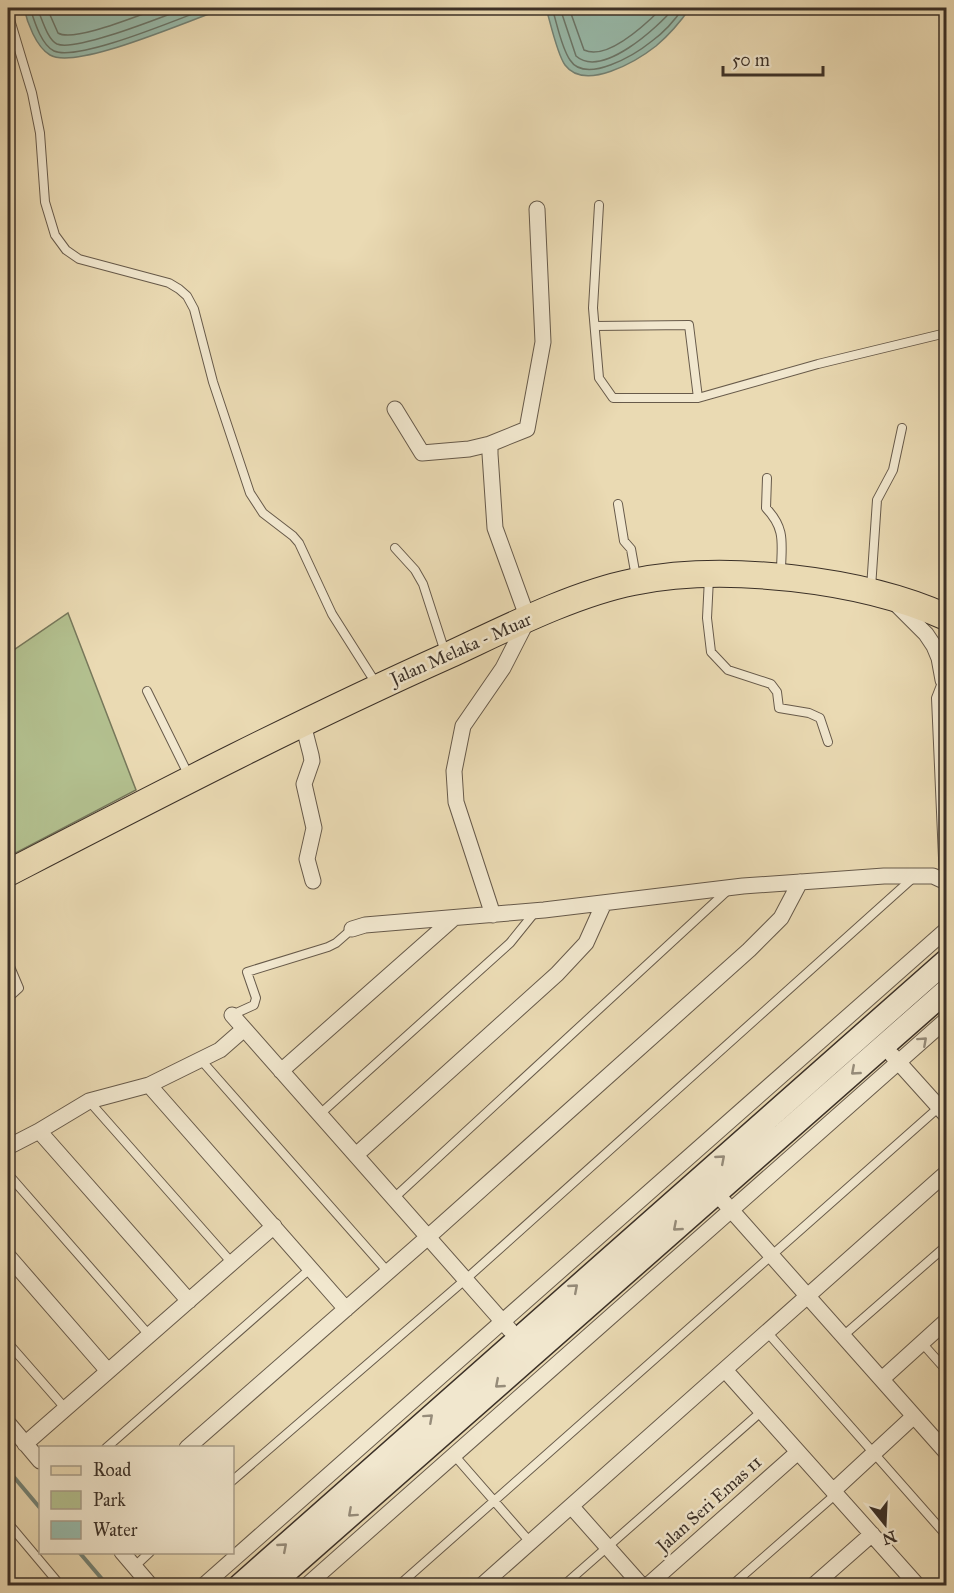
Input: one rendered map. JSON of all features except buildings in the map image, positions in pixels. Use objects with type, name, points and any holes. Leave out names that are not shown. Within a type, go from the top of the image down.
[{"type":"main road","name":"Jalan Melaka - Muar","points":[[8,873],[378,686],[528,619],[597,592],[636,581],[667,576],[710,574],[781,578],[879,595],[946,617]]},
{"type":"street","points":[[395,409],[422,453],[469,449],[490,444],[527,429],[543,342],[537,209]]},
{"type":"street","points":[[490,444],[495,528],[528,619],[503,668],[463,726],[454,771],[456,802],[493,915]]},
{"type":"street","points":[[879,595],[926,634],[939,658],[945,681]]},
{"type":"street","points":[[303,724],[312,761],[304,784],[314,828],[307,859],[313,881]]},
{"type":"street","points":[[352,929],[365,925],[536,911],[800,882],[884,876],[933,876],[945,880]]},
{"type":"street","points":[[189,1446],[428,1237],[767,934],[781,918],[800,882]]},
{"type":"street","points":[[356,1155],[558,974],[586,943],[604,903]]},
{"type":"street","points":[[281,1071],[454,918]]},
{"type":"street","points":[[270,1586],[518,1338],[946,930]]},
{"type":"street","points":[[239,1586],[946,961]]},
{"type":"street","points":[[306,1586],[731,1210],[891,1054],[946,991]]},
{"type":"street","points":[[232,1015],[518,1338]]},
{"type":"street","points":[[203,1586],[518,1338],[716,1193],[891,1054],[946,1020]]},
{"type":"street","points":[[8,1147],[89,1101],[149,1085],[201,1060],[220,1050],[244,1029]]},
{"type":"street","points":[[868,1029],[944,1108]]},
{"type":"street","points":[[149,1085],[346,1308]]},
{"type":"street","points":[[39,1131],[189,1301]]},
{"type":"street","points":[[481,1586],[946,1173]]},
{"type":"street","points":[[716,1193],[946,1452]]},
{"type":"street","points":[[25,1444],[274,1226]]},
{"type":"street","points":[[8,1257],[108,1371]]},
{"type":"street","points":[[882,1379],[946,1321]]},
{"type":"street","points":[[725,1370],[872,1534],[909,1582]]},
{"type":"street","points":[[834,1492],[914,1416]]},
{"type":"street","points":[[8,1424],[39,1460]]},
{"type":"street","name":"Jalan Seri Emas 11","points":[[647,1586],[798,1452]]},
{"type":"street","points":[[571,1506],[642,1586]]},
{"type":"street","points":[[813,1586],[872,1534]]},
{"type":"street","points":[[124,1554],[151,1586]]},
{"type":"lane","points":[[8,13],[34,104],[40,133],[45,202],[55,235],[66,250],[79,259],[169,283],[187,296],[194,309],[213,382],[250,493],[263,513],[293,536],[298,543],[332,614],[378,686]]},
{"type":"lane","points":[[599,205],[593,308],[599,378],[613,398],[698,398],[818,364],[946,333]]},
{"type":"lane","points":[[595,326],[689,325],[698,398]]},
{"type":"lane","points":[[879,595],[877,500],[892,470],[902,428]]},
{"type":"lane","points":[[767,478],[766,508],[777,520],[781,531],[781,578]]},
{"type":"lane","points":[[618,504],[624,541],[634,557],[636,581]]},
{"type":"lane","points":[[395,548],[416,570],[423,584],[446,656]]},
{"type":"lane","points":[[710,574],[707,618],[711,652],[728,670],[771,684],[777,692],[779,708],[809,713],[820,718],[828,742]]},
{"type":"lane","points":[[945,681],[936,698],[942,749],[945,880]]},
{"type":"lane","points":[[147,691],[191,780]]},
{"type":"lane","points":[[234,1479],[466,1279],[916,876]]},
{"type":"lane","points":[[394,1198],[730,888]]},
{"type":"lane","points":[[320,1114],[510,943],[536,911]]},
{"type":"lane","points":[[232,1015],[254,1005],[256,998],[247,972],[328,947],[352,929]]},
{"type":"lane","points":[[8,962],[19,988],[8,998]]},
{"type":"lane","points":[[201,1060],[388,1272]]},
{"type":"lane","points":[[89,1101],[232,1263]]},
{"type":"lane","points":[[398,1586],[772,1255],[944,1108]]},
{"type":"lane","points":[[8,1174],[149,1335]]},
{"type":"lane","points":[[843,1336],[946,1246]]},
{"type":"lane","points":[[108,1446],[311,1268]]},
{"type":"lane","points":[[767,1332],[946,1535]]},
{"type":"lane","points":[[8,1343],[65,1408]]},
{"type":"lane","points":[[922,1343],[946,1370]]},
{"type":"lane","points":[[563,1586],[762,1412]]},
{"type":"lane","points":[[454,1455],[530,1542]]},
{"type":"lane","points":[[731,1586],[834,1492]]},
{"type":"lane","points":[[8,1523],[61,1586]]},
{"type":"lane","points":[[134,1567],[148,1554]]},
{"type":"green space","points":[[68,613],[136,790],[8,857],[8,654]]},
{"type":"water","points":[[24,8],[226,8],[109,50],[64,58],[50,55],[40,46],[30,27]]},
{"type":"water","points":[[546,8],[690,8],[670,33],[637,59],[611,71],[585,76],[574,73],[562,60]]},
{"type":"waterway","points":[[8,1470],[39,1507]]},
{"type":"waterway","points":[[81,1554],[108,1586]]}]
